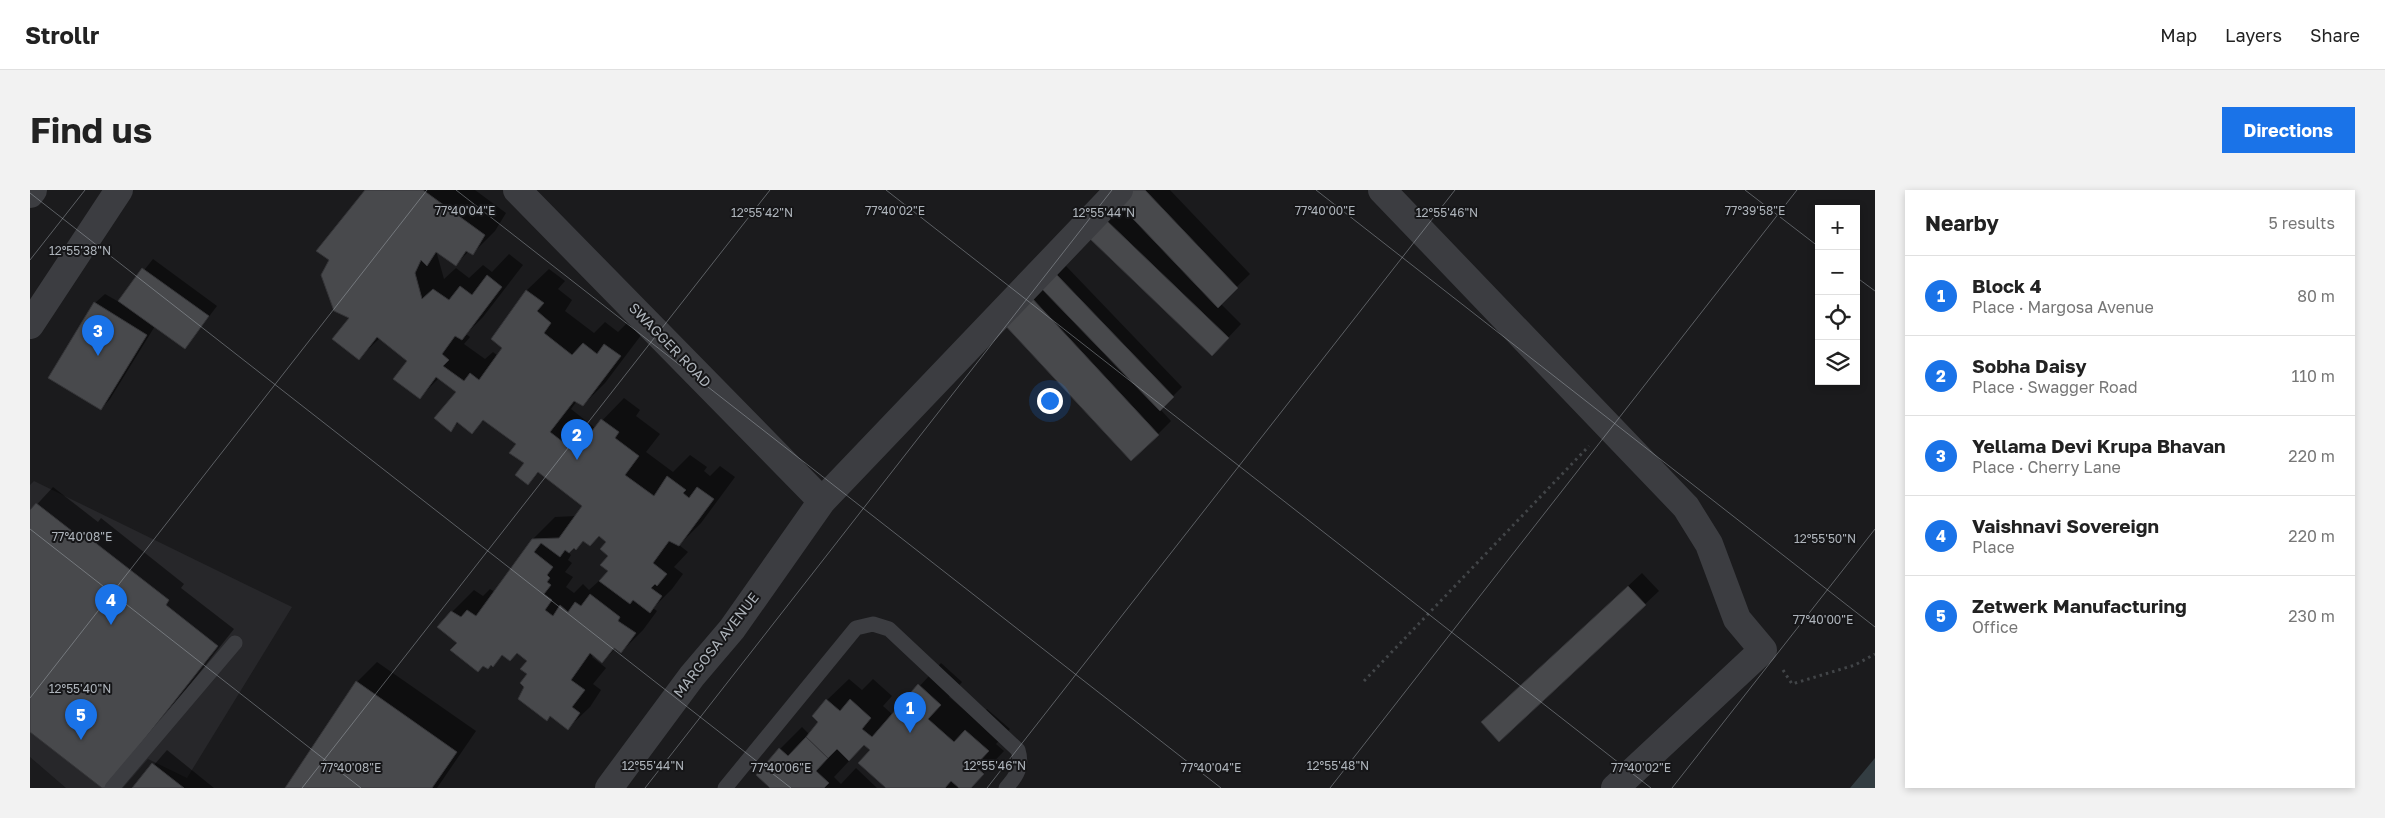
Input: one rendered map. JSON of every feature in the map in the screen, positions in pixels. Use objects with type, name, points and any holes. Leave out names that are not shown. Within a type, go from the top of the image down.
[{"type":"street","points":[[30,194],[32,190]]},
{"type":"street","points":[[30,325],[119,190]]},
{"type":"street","name":"SWAGGER ROAD","points":[[517,190],[822,501]]},
{"type":"street","name":"MARGOSA AVENUE","points":[[609,788],[692,676],[732,629],[822,501],[1119,190]]},
{"type":"street","points":[[1382,190],[1686,507],[1709,544],[1737,619],[1763,650],[1614,788]]},
{"type":"lane","points":[[725,788],[856,628],[873,624],[889,629],[1018,750],[1021,759],[1020,768],[1016,778],[1006,788]]},
{"type":"lane","points":[[112,788],[235,643]]},
{"type":"path","points":[[1364,681],[1608,426]]},
{"type":"path","points":[[1763,650],[1781,667],[1792,684],[1855,665],[1875,654]]},
{"type":"shaded area","points":[[34,481],[292,607],[187,778],[148,759],[123,788],[66,788],[30,757],[30,485]]},
{"type":"shaded area","points":[[1875,758],[1875,788],[1850,788]]},
{"type":"building","points":[[365,190],[423,190],[485,235],[473,255],[466,251],[456,266],[436,252],[427,266],[421,260],[415,273],[422,299],[433,289],[449,300],[460,286],[472,295],[487,275],[502,287],[462,340],[455,336],[442,354],[449,360],[443,366],[464,381],[470,373],[479,380],[502,348],[491,339],[526,290],[544,303],[537,311],[551,323],[544,333],[572,355],[583,343],[597,354],[604,344],[621,356],[583,406],[574,401],[550,432],[576,452],[601,419],[619,432],[615,438],[639,456],[625,475],[654,496],[667,476],[686,490],[683,493],[689,498],[697,487],[714,499],[679,546],[669,541],[653,563],[667,574],[657,586],[655,584],[651,588],[662,596],[650,613],[633,600],[630,604],[599,581],[608,571],[600,565],[608,556],[600,549],[606,542],[599,536],[590,546],[583,541],[576,550],[574,548],[569,553],[565,550],[560,557],[541,543],[534,552],[553,567],[547,575],[550,578],[547,582],[551,585],[544,594],[552,600],[545,610],[553,616],[560,605],[568,612],[575,602],[581,606],[590,594],[620,617],[618,621],[636,633],[621,653],[614,648],[602,663],[590,653],[571,680],[585,690],[572,707],[580,713],[568,730],[550,716],[547,721],[518,699],[524,687],[520,683],[527,674],[520,669],[527,661],[517,653],[510,661],[502,655],[493,667],[491,665],[488,669],[483,666],[478,672],[450,650],[457,643],[437,627],[451,611],[461,617],[467,610],[476,616],[532,539],[559,538],[582,506],[538,472],[528,485],[515,475],[524,463],[509,453],[516,444],[483,420],[472,434],[457,422],[451,432],[434,418],[456,392],[436,377],[420,399],[393,379],[407,361],[377,337],[359,360],[332,339],[349,318],[334,311],[321,275],[329,260],[316,251]]},
{"type":"building","points":[[1128,190],[1145,190],[1238,288],[1218,308],[1116,201]]},
{"type":"building","points":[[1105,219],[1229,338],[1212,356],[1088,237]]},
{"type":"building","points":[[142,268],[209,316],[185,349],[118,301]]},
{"type":"building","points":[[1056,274],[1174,397],[1160,411],[1041,288]]},
{"type":"building","points":[[1030,296],[1159,435],[1131,461],[1002,322]]},
{"type":"building","points":[[94,302],[147,335],[101,410],[48,378]]},
{"type":"building","points":[[36,503],[81,538],[84,534],[169,600],[166,605],[218,646],[106,788],[102,788],[30,732],[30,510]]},
{"type":"building","points":[[1628,586],[1646,605],[1499,742],[1481,722]]},
{"type":"building","points":[[356,681],[457,752],[432,788],[285,788]]},
{"type":"building","points":[[918,684],[941,705],[928,719],[954,742],[965,730],[989,751],[975,766],[984,774],[971,788],[959,788],[951,781],[945,788],[886,788],[858,763],[870,750],[864,745],[849,761],[837,749],[828,758],[806,737],[818,722],[812,716],[826,699],[840,711],[850,699],[871,718],[862,729],[872,737]]},
{"type":"building","points":[[806,737],[828,758],[816,771],[829,783],[824,788],[770,788],[756,775],[779,748],[788,756]]},
{"type":"building","points":[[152,763],[184,788],[132,788]]},
{"type":"place","name":"Yellama Devi Krupa Bhavan","points":[[98,356]]},
{"type":"place","name":"Sobha Daisy","points":[[577,460]]},
{"type":"place","name":"Vaishnavi Sovereign","points":[[111,625]]},
{"type":"place","name":"Block 4","points":[[910,733]]},
{"type":"place","name":"Zetwerk Manufacturing","points":[[81,740]]}]
